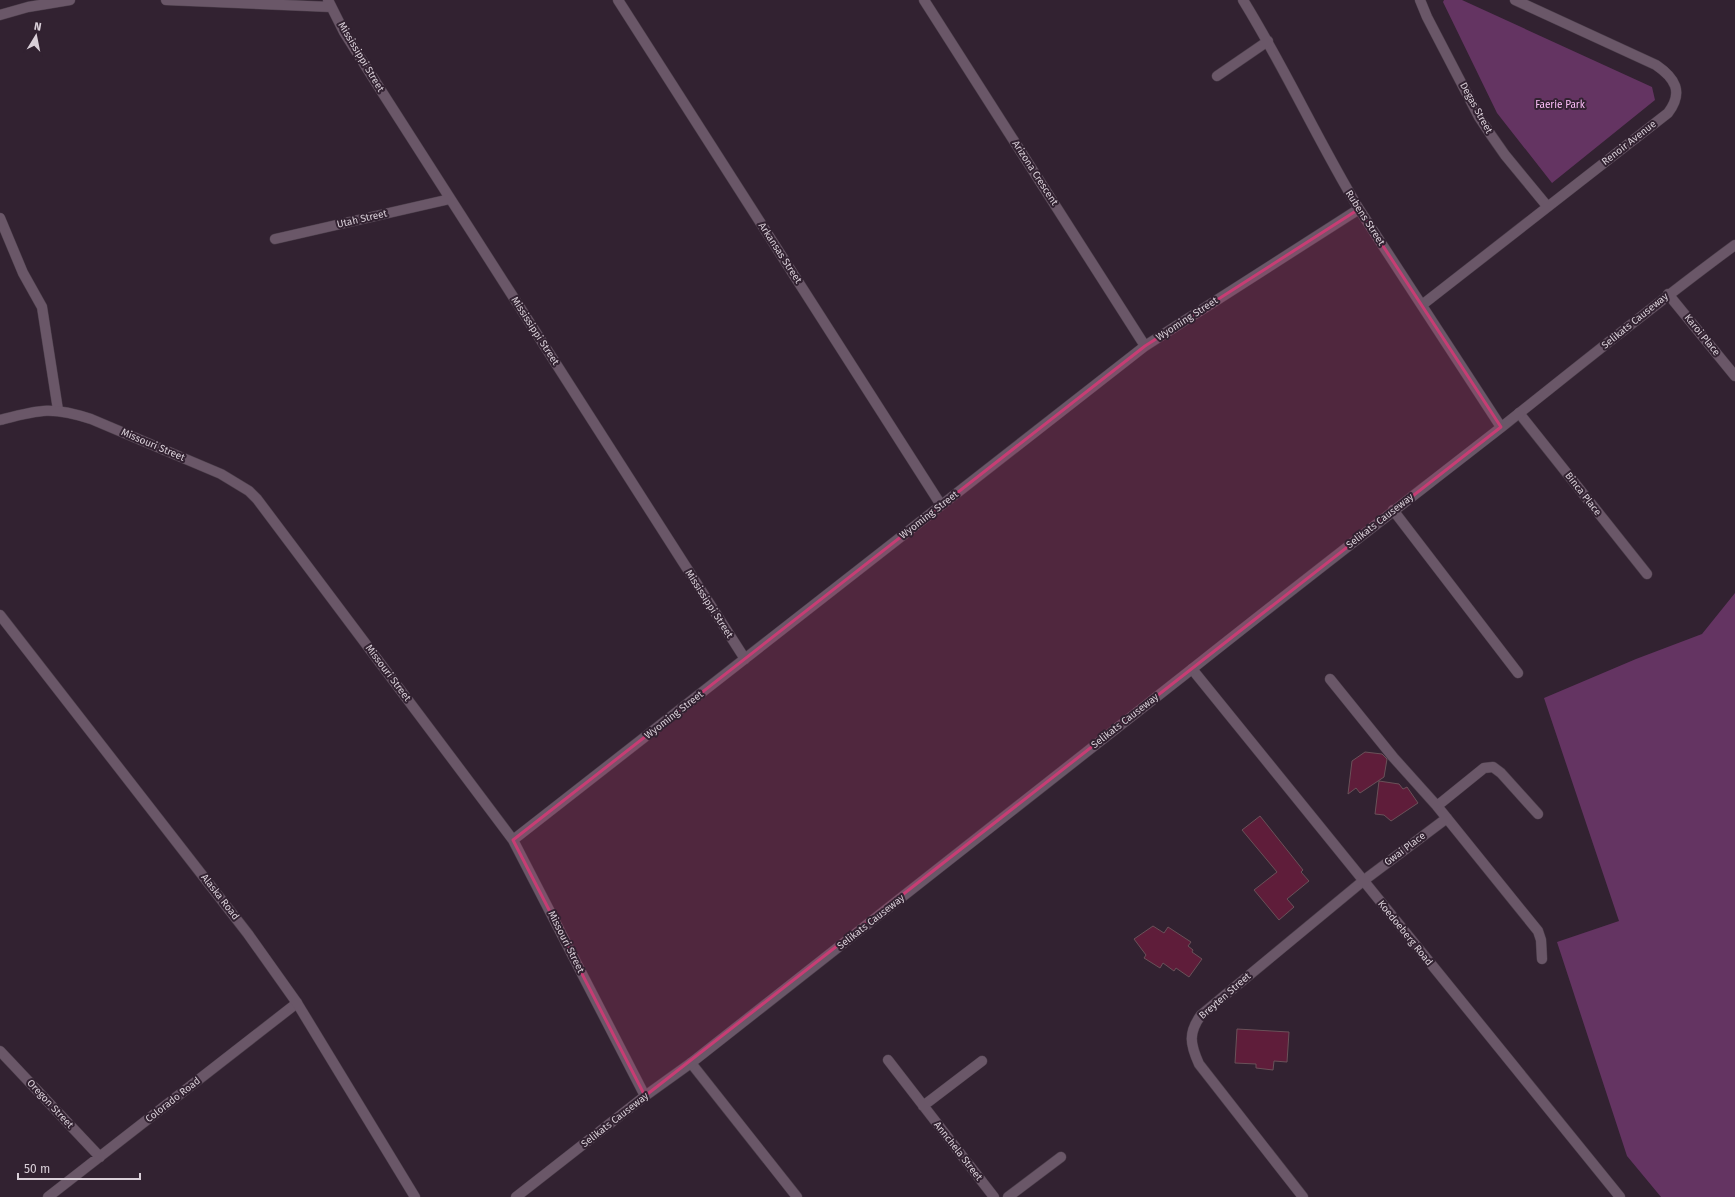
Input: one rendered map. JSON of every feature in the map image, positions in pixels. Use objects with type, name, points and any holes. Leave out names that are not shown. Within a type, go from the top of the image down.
[{"type":"street","points":[[0,15],[28,7],[70,0]]},
{"type":"street","points":[[166,0],[330,4]]},
{"type":"street","name":"Arkansas Street","points":[[618,0],[941,505]]},
{"type":"street","name":"Arizona Crescent","points":[[924,0],[1145,346]]},
{"type":"street","name":"Rubens Street","points":[[1243,0],[1268,42],[1339,177],[1501,427]]},
{"type":"street","name":"Degas Street","points":[[1420,0],[1427,17],[1479,117],[1504,155],[1548,206]]},
{"type":"street","name":"Renoir Avenue","points":[[1422,305],[1668,113],[1673,106],[1677,91],[1674,83],[1669,74],[1656,65],[1515,0]]},
{"type":"street","name":"Mississippi Street","points":[[330,4],[344,32],[745,659]]},
{"type":"street","points":[[1217,76],[1268,42]]},
{"type":"street","name":"Utah Street","points":[[275,239],[450,199]]},
{"type":"street","name":"Wyoming Street","points":[[513,840],[1145,346],[1359,209]]},
{"type":"street","points":[[0,218],[23,273],[42,307],[58,410]]},
{"type":"street","name":"Selikats Causeway","points":[[516,1197],[645,1096],[691,1063],[1393,510],[1519,413],[1668,294],[1735,246]]},
{"type":"street","name":"Karoi Place","points":[[1668,294],[1735,376]]},
{"type":"street","name":"Missouri Street","points":[[0,420],[38,410],[58,410],[71,412],[221,474],[249,491],[513,840],[645,1096]]},
{"type":"street","name":"Binca Place","points":[[1519,413],[1647,574]]},
{"type":"street","points":[[1393,510],[1518,673]]},
{"type":"street","name":"Alaska Road","points":[[0,615],[243,928],[297,1003],[415,1197]]},
{"type":"street","name":"Koedoeberg Road","points":[[1192,669],[1620,1197]]},
{"type":"street","points":[[1330,679],[1393,756],[1447,818],[1538,931],[1541,940],[1542,959]]},
{"type":"street","points":[[1437,806],[1484,768],[1491,767],[1502,773],[1538,814]]},
{"type":"street","name":"Gwai Place","points":[[1363,881],[1447,818]]},
{"type":"street","name":"Breyten Street","points":[[1303,1197],[1199,1064],[1193,1051],[1192,1034],[1194,1025],[1201,1015],[1363,881]]},
{"type":"street","name":"Colorado Road","points":[[48,1197],[297,1003]]},
{"type":"street","name":"Oregon Street","points":[[0,1051],[100,1157]]},
{"type":"street","name":"Annchela Street","points":[[888,1060],[994,1197]]},
{"type":"street","points":[[923,1106],[982,1061]]},
{"type":"street","points":[[691,1063],[797,1197]]},
{"type":"street","points":[[1008,1197],[1061,1157]]},
{"type":"highlighted area","points":[[1359,209],[1501,427],[645,1096],[513,840],[1145,346]]},
{"type":"green space","name":"Faerie Park","points":[[1444,0],[1462,0],[1652,87],[1655,100],[1552,183],[1497,113],[1443,2]]},
{"type":"green space","points":[[1735,593],[1735,1197],[1661,1197],[1627,1156],[1557,942],[1619,921],[1544,698],[1636,659],[1702,634]]},
{"type":"building","points":[[1365,752],[1382,754],[1387,759],[1384,777],[1360,793],[1356,788],[1348,794],[1352,761]]},
{"type":"building","points":[[1379,781],[1399,784],[1403,789],[1407,787],[1418,803],[1391,821],[1384,815],[1375,814]]},
{"type":"building","points":[[1260,816],[1303,870],[1301,872],[1309,881],[1287,899],[1294,907],[1279,920],[1254,890],[1277,872],[1242,830]]},
{"type":"building","points":[[1153,926],[1164,933],[1168,927],[1191,942],[1188,946],[1193,950],[1192,952],[1202,959],[1189,977],[1176,968],[1174,971],[1163,963],[1160,968],[1144,958],[1146,955],[1134,939]]},
{"type":"building","points":[[1237,1029],[1289,1032],[1287,1062],[1274,1061],[1273,1070],[1256,1068],[1256,1064],[1235,1063]]}]
